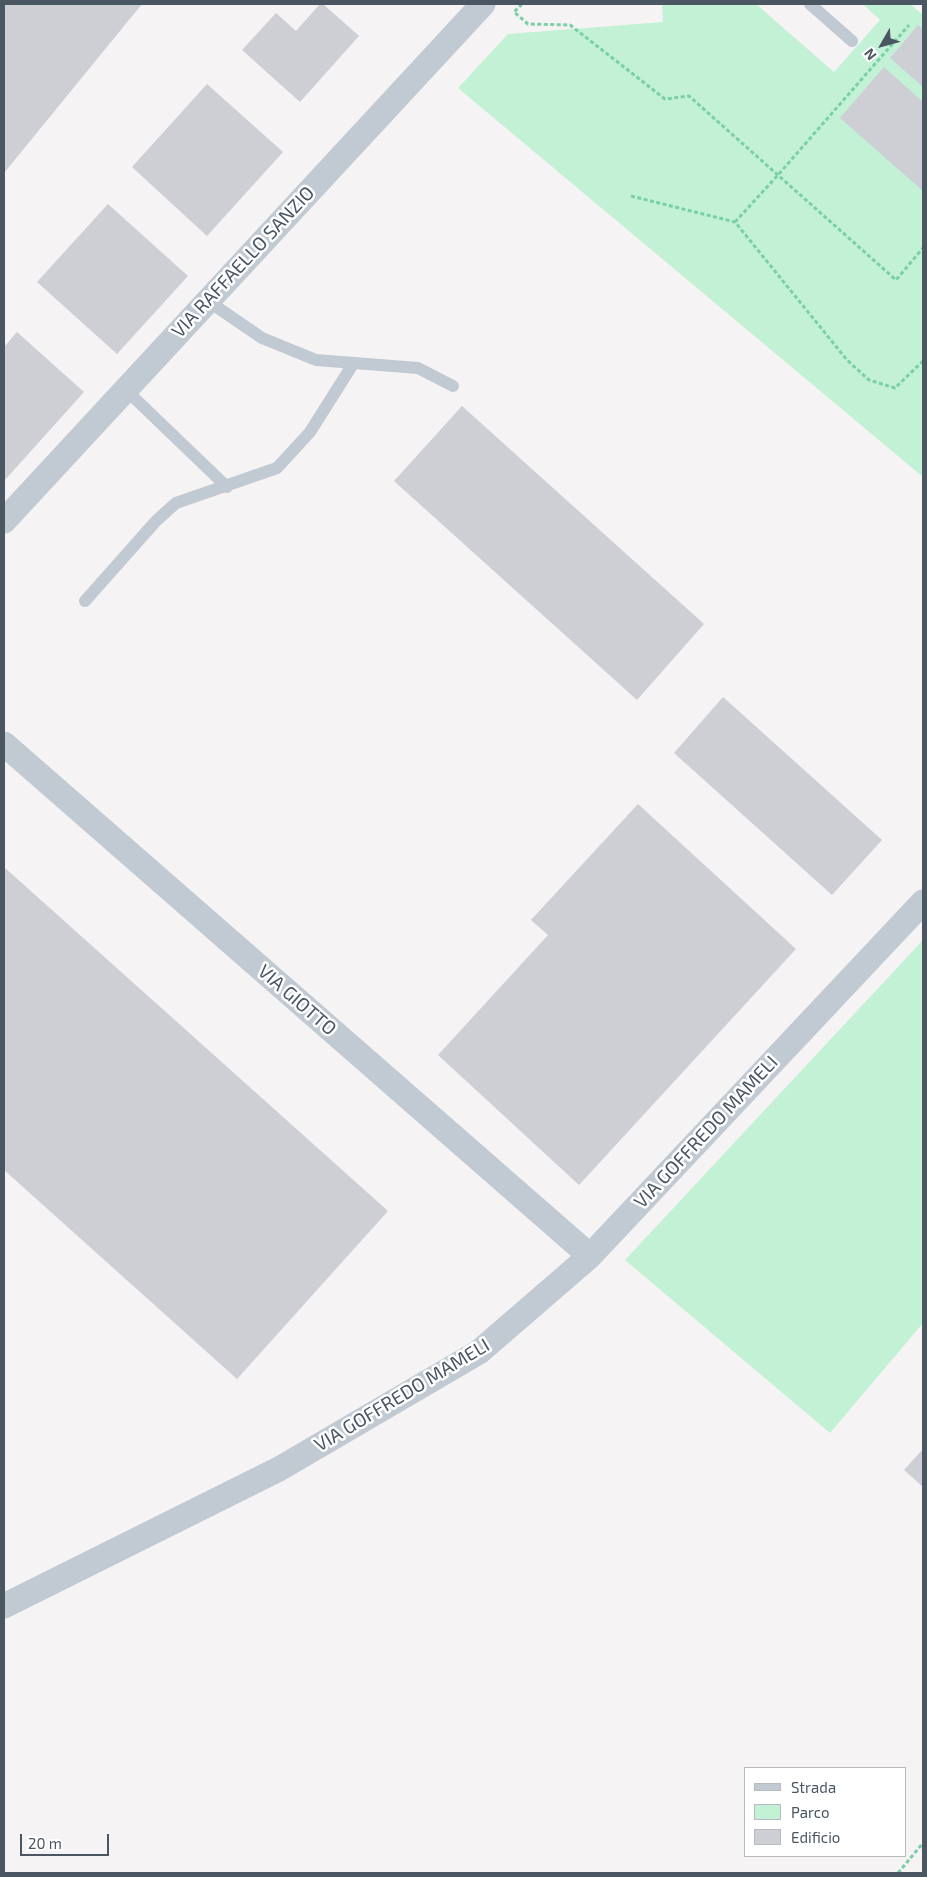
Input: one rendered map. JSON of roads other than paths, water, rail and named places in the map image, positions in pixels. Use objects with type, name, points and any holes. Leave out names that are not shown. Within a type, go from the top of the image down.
[{"type":"street","name":"VIA RAFFAELLO SANZIO","points":[[4,521],[124,389],[483,4]]},
{"type":"street","name":"VIA GIOTTO","points":[[4,744],[590,1256]]},
{"type":"street","name":"VIA GOFFREDO MAMELI","points":[[4,1606],[279,1470],[479,1352],[590,1256],[923,902]]},
{"type":"lane","points":[[810,4],[852,41]]},
{"type":"lane","points":[[208,301],[262,338],[316,360],[418,368],[453,386]]},
{"type":"lane","points":[[85,601],[156,521],[176,503],[277,468],[310,432],[353,364]]},
{"type":"lane","points":[[124,389],[227,486]]}]
